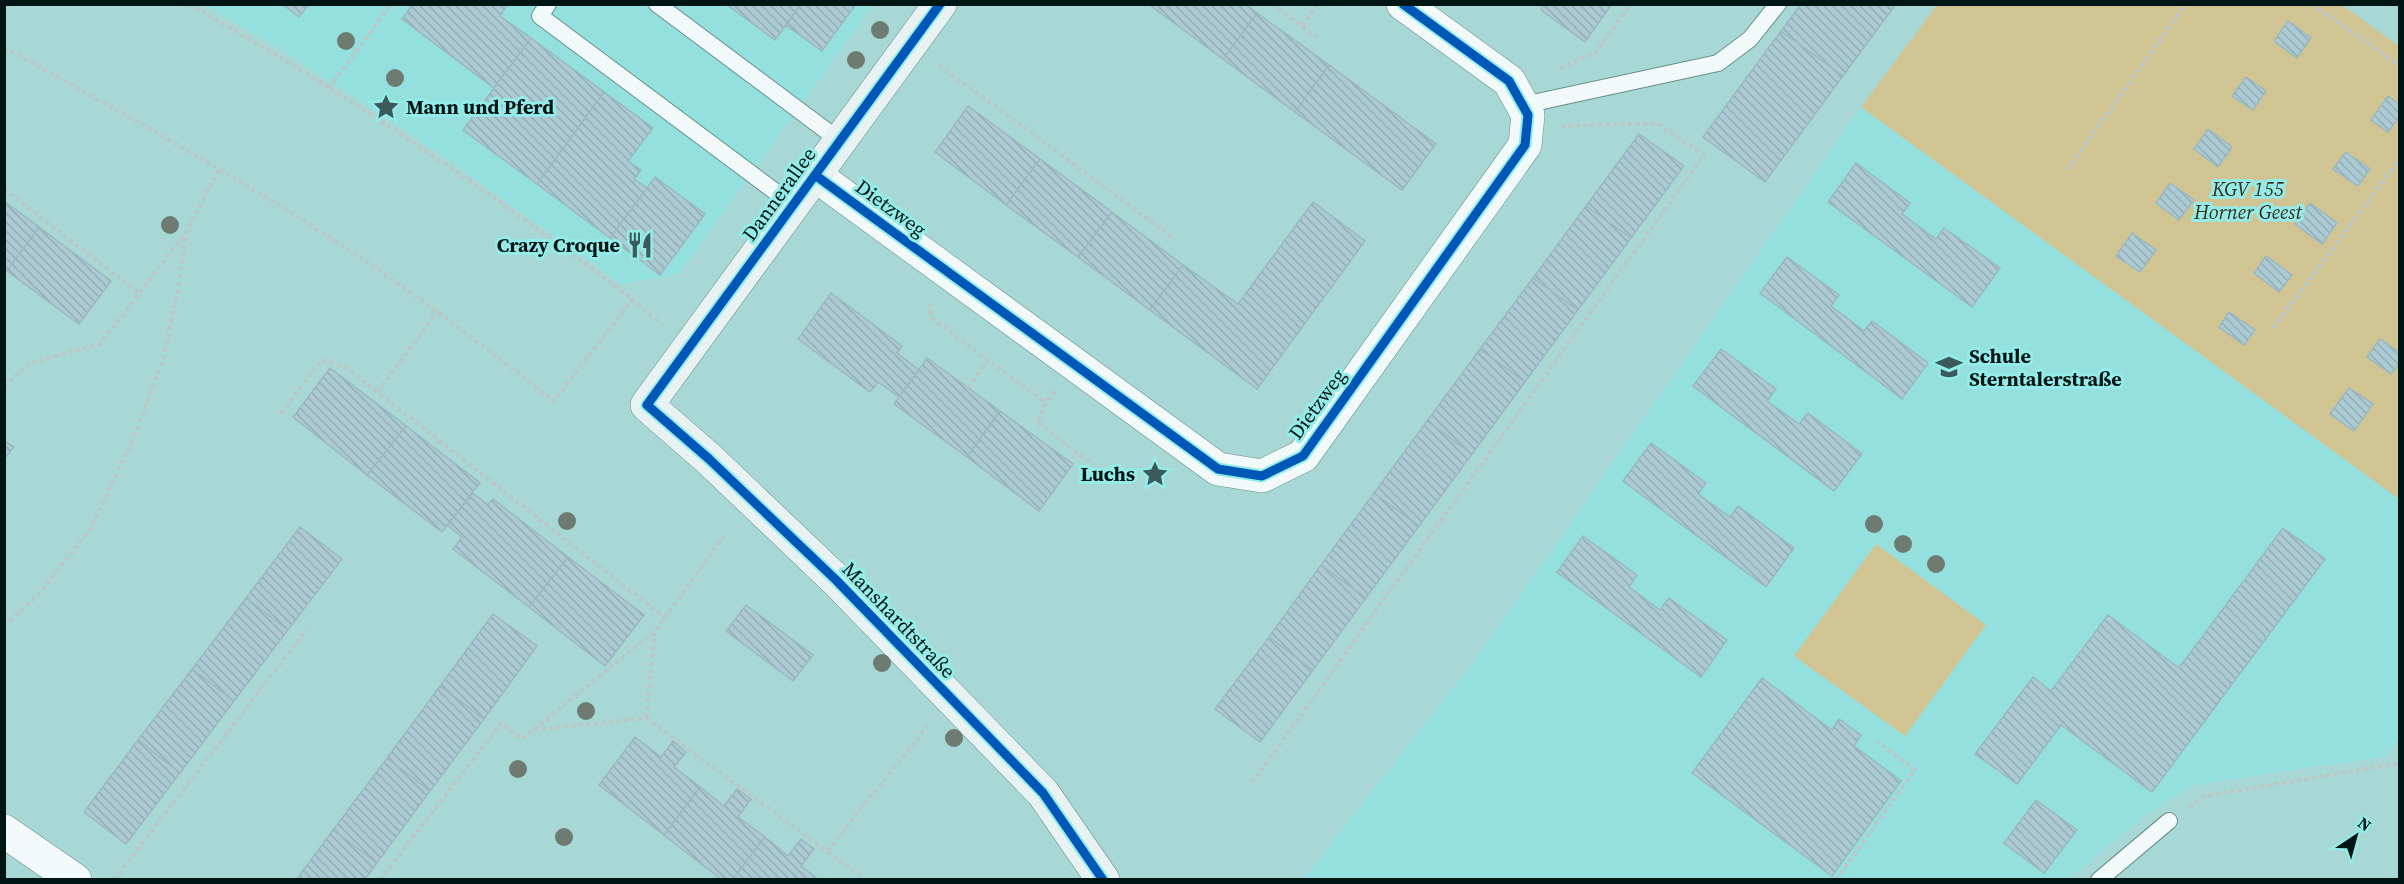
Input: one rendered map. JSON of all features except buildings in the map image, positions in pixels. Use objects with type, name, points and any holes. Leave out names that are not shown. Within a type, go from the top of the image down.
[{"type":"street","name":"Dannerallee","points":[[647,405],[940,4]]},
{"type":"street","points":[[1403,4],[1509,81],[1521,107]]},
{"type":"street","name":"Dietzweg","points":[[815,175],[1218,469],[1262,476],[1303,456],[1525,145],[1521,107]]},
{"type":"street","name":"Manshardtstraße","points":[[647,405],[709,459],[836,580],[1043,793],[1103,879]]},
{"type":"street","points":[[4,831],[75,879]]},
{"type":"lane","points":[[548,4],[540,16],[793,205]]},
{"type":"lane","points":[[657,4],[840,141]]},
{"type":"lane","points":[[1521,107],[1718,63],[1750,39],[1778,4]]},
{"type":"lane","points":[[2098,879],[2169,821]]},
{"type":"path","points":[[189,4],[329,88],[467,178],[633,299],[689,348]]},
{"type":"path","points":[[329,88],[391,4]]},
{"type":"path","points":[[1272,4],[1316,37]]},
{"type":"path","points":[[1302,26],[1318,4]]},
{"type":"path","points":[[1521,107],[1596,52],[1631,4]]},
{"type":"path","points":[[2067,170],[2186,4]]},
{"type":"path","points":[[2312,4],[2400,66]]},
{"type":"path","points":[[911,45],[1174,239]]},
{"type":"path","points":[[4,47],[219,169],[323,233],[438,310],[554,401],[633,299]]},
{"type":"path","points":[[1252,783],[1704,155],[1656,123],[1521,107]]},
{"type":"path","points":[[2273,328],[2400,159]]},
{"type":"path","points":[[4,387],[30,363],[100,344],[186,233],[219,169]]},
{"type":"path","points":[[4,189],[139,293]]},
{"type":"path","points":[[4,626],[40,593],[91,528],[136,432],[163,360],[178,290],[186,233]]},
{"type":"path","points":[[946,270],[930,292],[931,318],[1046,403]]},
{"type":"path","points":[[378,392],[438,310]]},
{"type":"path","points":[[281,413],[322,360],[347,368],[665,618]]},
{"type":"path","points":[[968,387],[988,360]]},
{"type":"path","points":[[1075,365],[1046,403],[1037,422],[1093,465]]},
{"type":"path","points":[[380,879],[501,723],[522,739],[656,630],[724,536]]},
{"type":"path","points":[[114,879],[307,629]]},
{"type":"path","points":[[646,718],[656,630]]},
{"type":"path","points":[[827,851],[951,698]]},
{"type":"path","points":[[533,730],[646,718],[866,879]]},
{"type":"path","points":[[1836,879],[1915,770],[1876,742]]},
{"type":"path","points":[[2169,821],[2205,796],[2400,763]]},
{"type":"shaded area","points":[[205,5],[873,5],[679,274],[621,284],[437,152],[276,46]]},
{"type":"shaded area","name":"Schule Sterntalerstraße","points":[[1861,107],[2399,499],[2399,737],[2386,756],[2194,785],[2144,816],[2069,879],[1303,880],[1478,656]]},
{"type":"green space","name":"KGV 155 Horner Geest","points":[[1937,5],[2342,5],[2399,46],[2399,499],[1861,107]]},
{"type":"green space","points":[[1876,544],[1986,625],[1905,736],[1794,656]]},
{"type":"cycle path","points":[[940,4],[647,405],[709,459],[836,580],[1043,793],[1103,880]]},
{"type":"cycle path","points":[[815,175],[1218,469],[1262,476],[1303,456],[1525,145],[1528,115],[1509,81],[1403,4]]},
{"type":"place","name":"Mann und Pferd","points":[[386,107]]},
{"type":"place","name":"Crazy Croque","points":[[640,245]]},
{"type":"place","name":"Schule Sterntalerstraße","points":[[1949,367]]},
{"type":"place","name":"Luchs","points":[[1155,474]]}]
